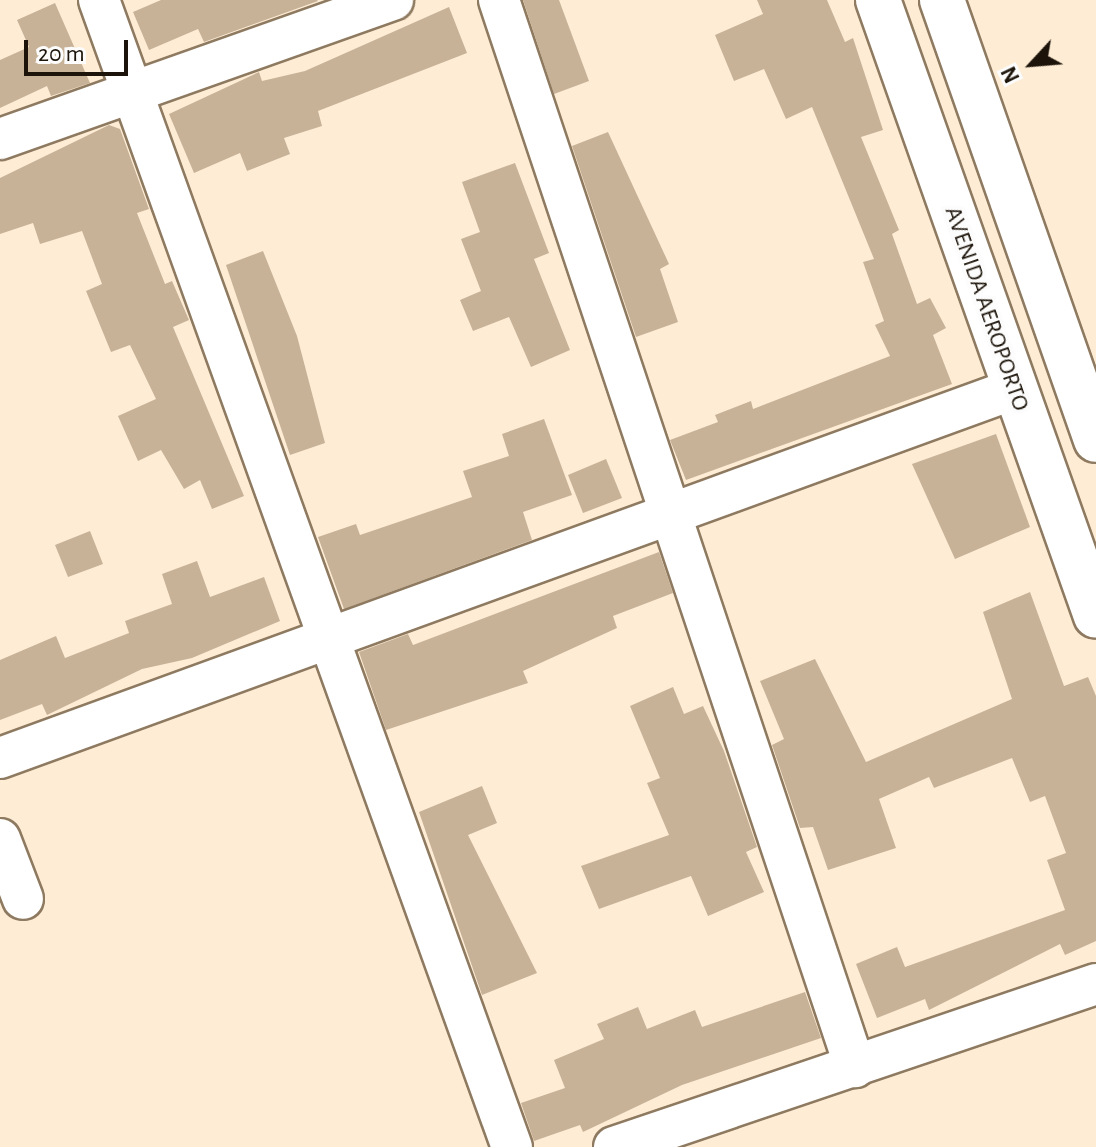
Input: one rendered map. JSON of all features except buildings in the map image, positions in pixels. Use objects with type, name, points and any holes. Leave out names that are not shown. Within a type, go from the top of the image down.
[{"type":"street","points":[[99,0],[512,1147]]},
{"type":"street","points":[[0,139],[132,96],[393,0]]},
{"type":"street","points":[[499,0],[673,513],[855,1067]]},
{"type":"street","name":"AVENIDA AEROPORTO","points":[[878,0],[1096,616]]},
{"type":"street","points":[[942,0],[1096,440]]},
{"type":"street","points":[[0,758],[327,636],[1014,389]]},
{"type":"street","points":[[0,839],[23,899]]},
{"type":"street","points":[[614,1147],[1096,984]]}]
